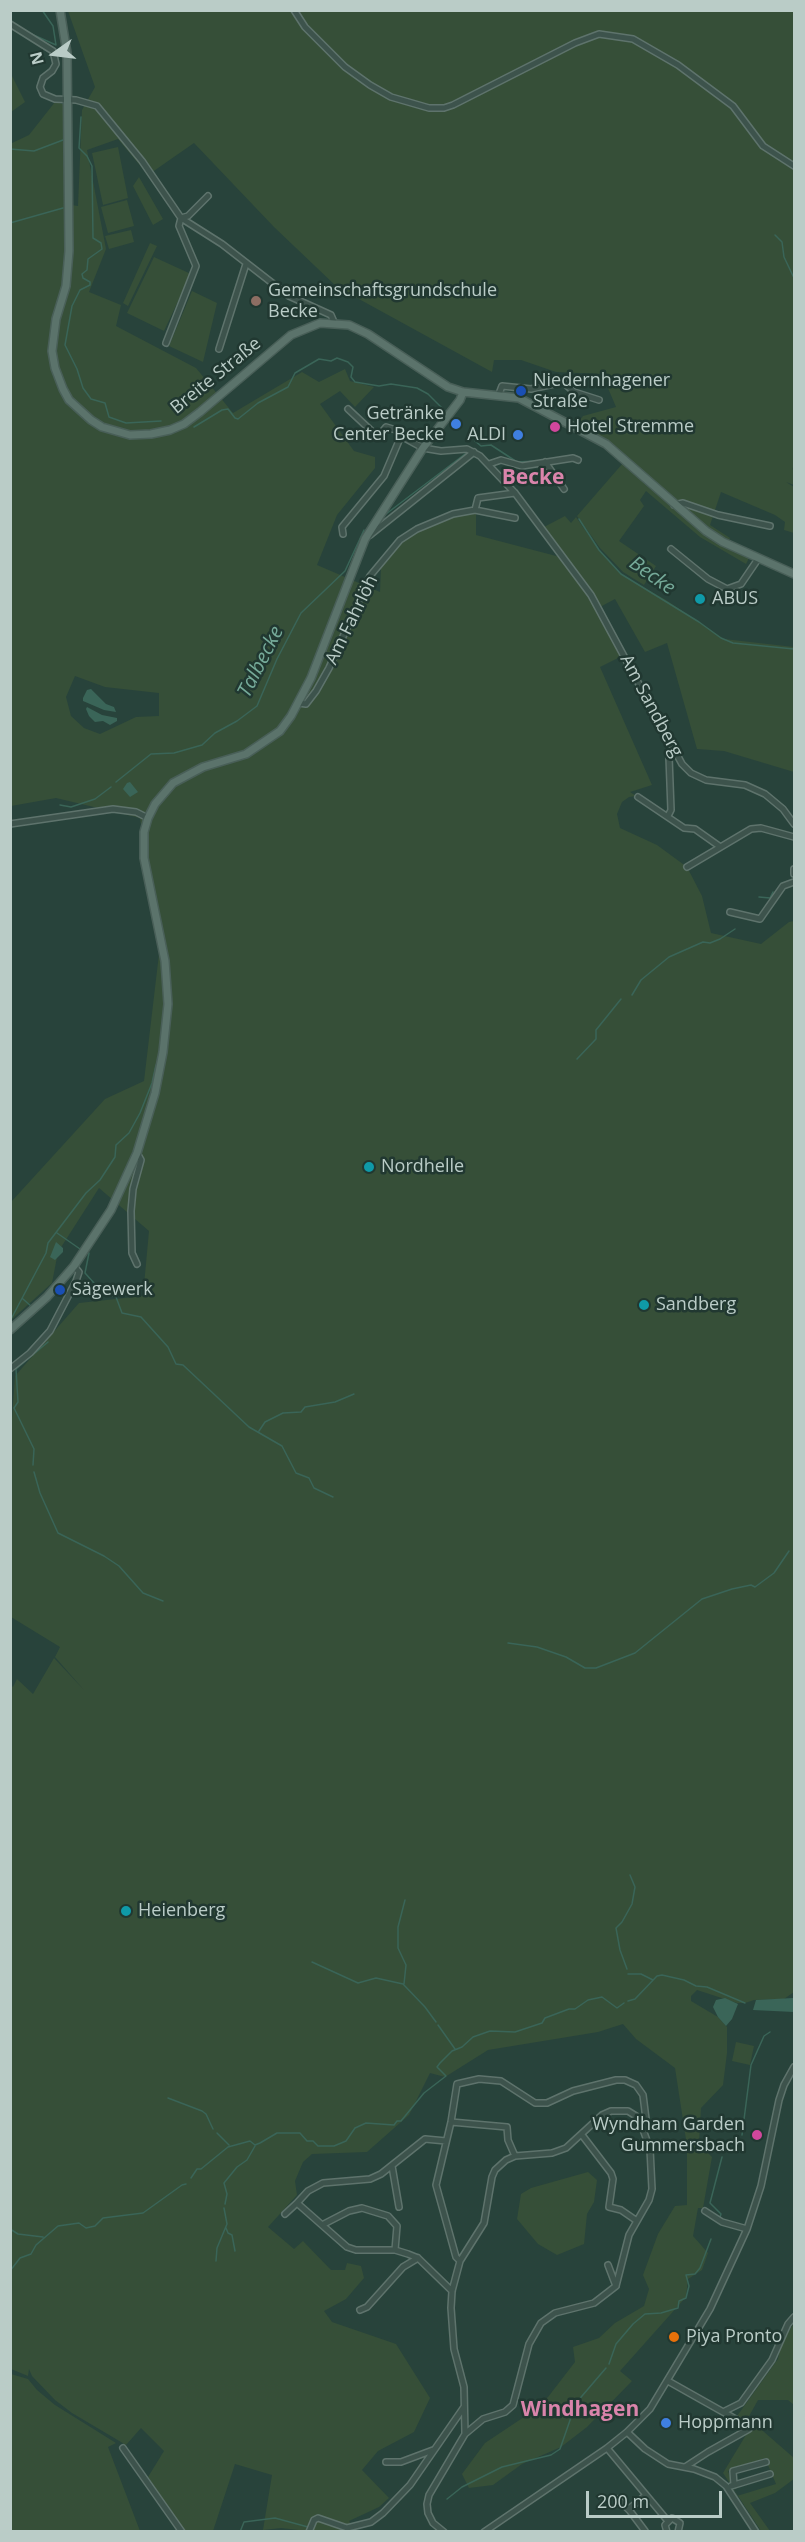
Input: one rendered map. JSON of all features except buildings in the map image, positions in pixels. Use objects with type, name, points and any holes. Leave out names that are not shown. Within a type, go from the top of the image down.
[{"type":"main road","name":"Breite Straße","points":[[60,10],[67,53],[69,261],[66,286],[53,331],[52,351],[55,368],[63,389],[81,413],[102,427],[123,433],[144,435],[170,430],[184,424],[200,412],[291,335],[309,326],[334,322]]},
{"type":"main road","points":[[334,322],[358,328],[448,387],[463,392],[499,394],[519,398],[606,444],[674,505],[723,542],[795,574]]},
{"type":"main road","points":[[10,1330],[47,1297],[74,1266],[111,1210],[137,1153],[155,1093],[163,1052],[168,1004],[165,961],[144,858],[144,832],[148,818],[162,794],[173,783],[191,772],[246,754],[280,731],[299,703],[365,539],[423,448],[460,400],[463,392]]},
{"type":"street","points":[[294,10],[305,27],[345,67],[391,97],[429,108],[444,108],[453,105],[575,43],[599,34],[633,39],[678,65],[733,106],[763,146],[795,166]]},
{"type":"street","points":[[10,24],[53,51],[56,64],[52,71],[43,78],[40,87],[43,94],[55,99],[89,102],[97,106],[142,161],[181,218],[222,244],[289,296],[331,315],[334,322]]},
{"type":"street","points":[[181,218],[188,216],[208,196]]},
{"type":"street","points":[[166,343],[196,266],[179,226],[181,218]]},
{"type":"street","points":[[219,349],[246,264]]},
{"type":"street","points":[[499,394],[502,386],[531,388],[563,382],[574,392],[599,400]]},
{"type":"street","points":[[348,409],[378,437],[386,427],[396,430],[401,436],[423,448],[441,451],[461,448],[474,452],[489,464],[515,493]]},
{"type":"street","points":[[343,534],[342,527],[384,476],[401,436]]},
{"type":"street","points":[[365,539],[434,481],[474,452]]},
{"type":"street","points":[[489,464],[501,460],[518,466],[573,458],[578,460]]},
{"type":"street","points":[[545,462],[564,489]]},
{"type":"street","name":"Am Fahrlöh","points":[[475,510],[478,498],[515,493]]},
{"type":"street","name":"Am Sandberg","points":[[515,493],[591,595],[675,752],[691,773],[706,780],[745,784],[765,794],[783,809],[795,824]]},
{"type":"street","points":[[674,505],[683,503],[718,515],[770,526]]},
{"type":"street","name":"Am Fahrlöh","points":[[299,703],[306,704],[316,692],[370,576],[387,553],[408,534],[453,514],[475,510],[515,518]]},
{"type":"street","points":[[671,549],[708,579],[727,589],[741,584],[758,559]]},
{"type":"street","points":[[668,816],[671,810],[669,757],[675,752]]},
{"type":"street","points":[[638,798],[684,828],[695,829],[719,846]]},
{"type":"street","points":[[10,824],[113,809],[136,812],[148,818]]},
{"type":"street","points":[[687,867],[751,829],[761,828],[795,837]]},
{"type":"street","points":[[795,869],[795,874]]},
{"type":"street","points":[[730,912],[760,919],[783,885],[795,882]]},
{"type":"street","points":[[137,1153],[141,1160],[133,1189],[131,1211],[132,1253],[137,1264]]},
{"type":"street","points":[[10,1369],[30,1353],[50,1331],[76,1281],[79,1272],[74,1266]]},
{"type":"street","points":[[484,2532],[607,2448],[650,2409],[710,2309],[747,2229],[761,2186],[784,2085],[795,2067]]},
{"type":"street","points":[[460,2261],[456,2257],[436,2185],[451,2122],[457,2084],[478,2079],[501,2081],[535,2103],[547,2103],[573,2091],[608,2081],[625,2080],[636,2085],[643,2095],[646,2119],[641,2124]]},
{"type":"street","points":[[444,2532],[430,2519],[427,2509],[428,2499],[465,2434],[483,2419],[505,2412],[513,2405],[529,2344],[541,2323],[555,2313],[594,2303],[616,2286],[629,2235],[650,2200],[652,2189],[652,2164],[641,2124],[636,2116],[628,2111],[619,2110],[602,2115],[566,2148],[552,2153],[515,2156],[495,2170],[484,2223],[460,2261],[452,2291],[452,2334],[464,2387],[465,2434]]},
{"type":"street","points":[[451,2122],[507,2127],[508,2140],[515,2156]]},
{"type":"street","points":[[582,2135],[611,2173],[613,2179],[609,2207],[621,2210],[637,2220]]},
{"type":"street","points":[[285,2214],[308,2191],[323,2183],[370,2179],[392,2166],[425,2139],[446,2141]]},
{"type":"street","points":[[392,2166],[399,2207]]},
{"type":"street","points":[[297,2203],[347,2247],[367,2251],[395,2250],[418,2258],[452,2291]]},
{"type":"street","points":[[322,2224],[349,2211],[362,2208],[388,2216],[397,2226],[395,2250]]},
{"type":"street","points":[[705,2211],[722,2222],[747,2229]]},
{"type":"street","points":[[360,2310],[367,2307],[403,2267],[418,2258]]},
{"type":"street","points":[[608,2265],[616,2286]]},
{"type":"street","points":[[725,2411],[741,2403],[772,2360],[788,2324],[795,2317]]},
{"type":"street","points":[[668,2381],[725,2411],[749,2429],[685,2467]]},
{"type":"street","points":[[309,2532],[314,2520],[318,2518],[347,2528],[370,2522],[395,2502],[464,2408]]},
{"type":"street","points":[[627,2432],[648,2451],[668,2463],[711,2475],[726,2487],[756,2532]]},
{"type":"street","points":[[123,2448],[182,2532]]},
{"type":"street","points":[[607,2448],[668,2520]]},
{"type":"street","points":[[386,2462],[401,2462],[434,2449]]},
{"type":"street","points":[[734,2485],[733,2471],[765,2462]]},
{"type":"street","points":[[726,2487],[770,2474]]},
{"type":"street","points":[[630,2511],[630,2508],[646,2495]]},
{"type":"street","points":[[618,2499],[645,2531]]},
{"type":"street","points":[[666,2531],[665,2525],[672,2518],[678,2521],[680,2528],[678,2532]]},
{"type":"shaded area","points":[[68,11],[794,11],[794,465],[792,470],[794,467],[794,485],[786,482],[794,487],[794,533],[784,530],[785,522],[775,515],[721,492],[710,525],[730,538],[729,540],[708,528],[609,442],[577,424],[583,416],[616,407],[602,374],[556,372],[521,360],[494,360],[492,372],[337,287],[274,227],[194,143],[148,175],[118,139],[87,150],[106,249],[89,292],[121,305],[116,326],[196,368],[233,413],[302,372],[319,382],[345,369],[350,381],[374,387],[355,407],[340,391],[320,404],[354,451],[375,457],[375,468],[337,515],[317,565],[380,592],[381,567],[408,535],[439,519],[476,511],[476,535],[560,557],[589,597],[622,656],[600,667],[652,785],[630,792],[636,796],[629,797],[622,802],[617,814],[620,828],[657,845],[687,867],[702,896],[711,933],[761,944],[789,922],[794,921],[794,1992],[784,1999],[754,2000],[745,2003],[737,2003],[697,1990],[691,1996],[691,2001],[718,2017],[727,2027],[723,2085],[701,2108],[699,2144],[712,2157],[703,2208],[698,2208],[693,2236],[708,2253],[702,2270],[688,2279],[686,2297],[620,2371],[632,2381],[587,2427],[561,2447],[522,2464],[493,2485],[469,2488],[462,2474],[485,2443],[524,2417],[548,2397],[575,2362],[573,2347],[599,2338],[615,2323],[644,2306],[649,2289],[643,2275],[658,2234],[675,2206],[687,2205],[687,2146],[675,2068],[636,2039],[623,2024],[598,2032],[488,2050],[445,2077],[430,2073],[409,2115],[367,2152],[312,2154],[303,2162],[295,2181],[297,2195],[268,2227],[294,2249],[303,2241],[331,2270],[345,2270],[347,2263],[361,2266],[364,2278],[346,2299],[324,2311],[332,2322],[396,2344],[430,2398],[414,2432],[378,2451],[362,2470],[389,2498],[379,2507],[349,2521],[356,2531],[307,2531],[281,2528],[263,2530],[272,2475],[235,2464],[213,2531],[184,2531],[148,2477],[164,2451],[141,2428],[126,2445],[72,2413],[55,2400],[32,2376],[29,2369],[28,2376],[11,2369],[11,1685],[13,1687],[17,1679],[33,1694],[54,1658],[84,1690],[55,1657],[60,1647],[11,1617],[10,1447],[15,1376],[79,1303],[143,1296],[149,1231],[99,1188],[58,1252],[52,1283],[11,1320],[11,1202],[105,1099],[144,1081],[159,954],[140,818],[56,798],[11,806],[10,137],[12,143],[29,135],[55,102],[63,104],[65,204],[78,206],[82,110],[95,87]],"holes":[[[75,676],[105,687],[159,693],[159,716],[136,717],[100,734],[84,728],[71,716],[66,697]]]},
{"type":"shaded area","points":[[10,72],[25,102],[11,112],[10,112]]},
{"type":"shaded area","points":[[118,147],[128,198],[103,205],[92,153]]},
{"type":"shaded area","points":[[139,177],[163,219],[153,225],[133,186]]},
{"type":"shaded area","points":[[127,200],[134,226],[108,233],[101,207]]},
{"type":"shaded area","points":[[131,230],[134,242],[109,249],[105,236]]},
{"type":"shaded area","points":[[150,243],[157,246],[128,306],[123,303]]},
{"type":"shaded area","points":[[154,257],[191,274],[164,331],[127,313]]},
{"type":"shaded area","points":[[192,291],[217,303],[203,362],[169,346]]},
{"type":"shaded area","points":[[623,463],[705,534],[749,558],[746,564],[700,537],[646,491],[640,500],[644,506],[619,541],[656,566],[644,585],[623,572],[600,548],[577,516]]},
{"type":"shaded area","points":[[565,516],[571,523],[576,517],[599,550],[622,575],[666,600],[724,639],[794,647],[794,772],[724,751],[697,749],[667,643],[645,652],[615,599],[600,607],[594,594],[544,527]]},
{"type":"shaded area","points":[[91,689],[106,704],[114,707],[116,712],[104,710],[83,701],[87,690]]},
{"type":"shaded area","points":[[87,707],[102,715],[117,718],[117,721],[110,725],[103,721],[95,722],[89,716]]},
{"type":"shaded area","points":[[130,782],[138,792],[130,797],[123,789]]},
{"type":"shaded area","points":[[56,1242],[63,1248],[63,1252],[55,1260],[50,1257]]},
{"type":"shaded area","points":[[725,1998],[738,2004],[732,2019],[726,2026],[713,2007],[716,2000]]},
{"type":"shaded area","points":[[793,1998],[794,2012],[753,2010],[756,2000]]},
{"type":"shaded area","points":[[736,2042],[754,2046],[750,2065],[732,2061]]},
{"type":"shaded area","points":[[588,2172],[597,2180],[594,2202],[587,2214],[584,2244],[557,2255],[538,2244],[517,2219],[521,2194],[531,2188]]},
{"type":"shaded area","points":[[794,2323],[794,2405],[788,2400],[758,2400],[748,2418],[794,2458],[794,2479],[775,2493],[750,2503],[770,2531],[761,2531],[738,2496],[776,2484],[765,2458],[728,2471],[736,2492],[723,2473],[752,2425],[737,2416],[778,2359],[781,2344]]},
{"type":"shaded area","points":[[11,2374],[28,2379],[55,2405],[116,2443],[108,2447],[140,2531],[11,2531]]},
{"type":"waterway","points":[[29,33],[56,45],[53,26],[42,10]]},
{"type":"waterway","points":[[81,117],[79,148],[87,156],[92,166],[93,238],[101,243],[102,249],[88,259],[87,270],[82,274],[90,285],[80,290],[72,306],[65,345],[77,369],[83,388],[91,399],[105,403],[109,417],[126,423],[161,421]]},
{"type":"waterway","points":[[10,149],[34,151],[63,140]]},
{"type":"waterway","points":[[10,223],[63,208]]},
{"type":"waterway","points":[[775,235],[782,242],[784,257],[794,278]]},
{"type":"waterway","points":[[194,427],[222,410],[228,409],[238,419],[258,403],[288,387],[295,373],[319,359],[331,361],[337,358],[348,362],[353,367],[351,377],[355,382],[417,388],[428,394],[445,411]]},
{"type":"waterway","name":"Becke","points":[[475,441],[481,446],[491,445],[517,462],[536,461]]},
{"type":"waterway","name":"Talbecke","points":[[386,514],[465,454]]},
{"type":"waterway","name":"Becke","points":[[579,519],[599,550],[621,574],[721,638],[733,643],[794,649]]},
{"type":"waterway","name":"Talbecke","points":[[116,782],[151,754],[174,753],[202,745],[215,733],[237,721],[257,706],[277,659],[301,613],[345,571],[364,530]]},
{"type":"waterway","name":"Talbecke","points":[[60,805],[71,807],[95,799],[111,787]]},
{"type":"waterway","points":[[759,897],[770,898],[773,892]]},
{"type":"waterway","points":[[632,995],[641,980],[669,957],[703,942],[710,943],[720,939],[735,929]]},
{"type":"waterway","points":[[577,1059],[596,1039],[596,1030],[621,999]]},
{"type":"waterway","points":[[10,1321],[46,1253],[48,1243],[86,1193],[100,1180],[115,1157],[116,1145],[129,1133],[152,1083],[156,1065]]},
{"type":"waterway","points":[[57,1233],[80,1249]]},
{"type":"waterway","points":[[89,1253],[85,1273],[102,1292],[116,1297],[122,1313],[141,1317],[168,1347],[176,1364],[183,1365],[249,1427],[282,1446],[296,1473],[309,1478],[314,1488],[333,1497]]},
{"type":"waterway","points":[[23,1299],[31,1306]]},
{"type":"waterway","points":[[33,1465],[34,1449],[14,1408],[18,1402],[16,1369],[48,1342]]},
{"type":"waterway","points":[[259,1431],[265,1422],[283,1413],[301,1412],[305,1407],[335,1402],[354,1394]]},
{"type":"waterway","points":[[34,1472],[40,1493],[58,1533],[104,1556],[119,1566],[143,1593],[163,1601]]},
{"type":"waterway","points":[[508,1643],[537,1647],[566,1657],[585,1668],[596,1668],[635,1653],[702,1599],[732,1589],[751,1585],[755,1587],[774,1573],[789,1551]]},
{"type":"waterway","points":[[627,1969],[620,1950],[616,1928],[632,1904],[635,1887],[630,1875]]},
{"type":"waterway","points":[[404,1984],[406,1965],[398,1948],[398,1927],[405,1900]]},
{"type":"waterway","points":[[312,1962],[358,1983],[376,1978],[403,1984],[436,2022]]},
{"type":"waterway","points":[[628,1974],[641,1974],[653,1980]]},
{"type":"waterway","points":[[628,2001],[635,1999],[657,1976],[662,1975],[684,1980],[696,1986],[707,1987],[745,2003]]},
{"type":"waterway","points":[[191,2178],[197,2169],[201,2169],[228,2147],[250,2141],[255,2145],[277,2133],[300,2133],[307,2141],[313,2141],[318,2146],[334,2146],[346,2141],[355,2128],[366,2123],[394,2125],[397,2121],[401,2121],[424,2093],[446,2076],[437,2067],[440,2063],[452,2051],[462,2047],[473,2037],[490,2031],[515,2032],[542,2023],[545,2018],[575,2009],[588,2000],[602,1997],[617,2008],[624,2003]]},
{"type":"waterway","points":[[438,2025],[455,2049]]},
{"type":"waterway","points":[[742,2135],[751,2065],[764,2036],[770,2032]]},
{"type":"waterway","points":[[168,2098],[202,2111],[206,2114],[213,2129]]},
{"type":"waterway","points":[[217,2133],[229,2145]]},
{"type":"waterway","points":[[740,2151],[743,2145]]},
{"type":"waterway","points":[[225,2204],[227,2194],[224,2183],[237,2167],[247,2160],[255,2146]]},
{"type":"waterway","points":[[720,2217],[721,2214],[710,2203],[722,2157]]},
{"type":"waterway","points":[[10,2271],[20,2258],[31,2254],[36,2245],[58,2226],[79,2223],[86,2228],[95,2226],[103,2218],[143,2213],[186,2184]]},
{"type":"waterway","points":[[216,2261],[217,2248],[227,2224],[224,2208]]},
{"type":"waterway","points":[[226,2228],[232,2235],[235,2251]]},
{"type":"waterway","points":[[10,2229],[18,2234],[43,2237]]},
{"type":"waterway","points":[[609,2364],[616,2344],[645,2314],[661,2313],[678,2308],[679,2301],[686,2298],[689,2286],[686,2275],[695,2274],[700,2268],[711,2239]]},
{"type":"waterway","points":[[447,2499],[462,2487],[502,2467],[551,2455],[560,2449],[576,2403],[606,2368]]},
{"type":"waterway","points":[[240,2532],[244,2522],[275,2518],[308,2527]]},
{"type":"place","name":"Gemeinschaftsgrundschule Becke","points":[[256,301]]},
{"type":"place","name":"Niedernhagener Straße","points":[[521,391]]},
{"type":"place","name":"Getränke Center Becke","points":[[456,424]]},
{"type":"place","name":"Hotel Stremme","points":[[555,427]]},
{"type":"place","name":"ALDI","points":[[518,435]]},
{"type":"place","name":"ABUS","points":[[700,599]]},
{"type":"place","name":"Nordhelle","points":[[369,1167]]},
{"type":"place","name":"Sägewerk","points":[[60,1290]]},
{"type":"place","name":"Sandberg","points":[[644,1305]]},
{"type":"place","name":"Heienberg","points":[[126,1911]]},
{"type":"place","name":"Wyndham Garden Gummersbach","points":[[757,2135]]},
{"type":"place","name":"Piya Pronto","points":[[674,2337]]},
{"type":"place","name":"Hoppmann","points":[[666,2423]]},
{"type":"district","name":"Becke","points":[[533,478]]},
{"type":"district","name":"Windhagen","points":[[580,2410]]}]
